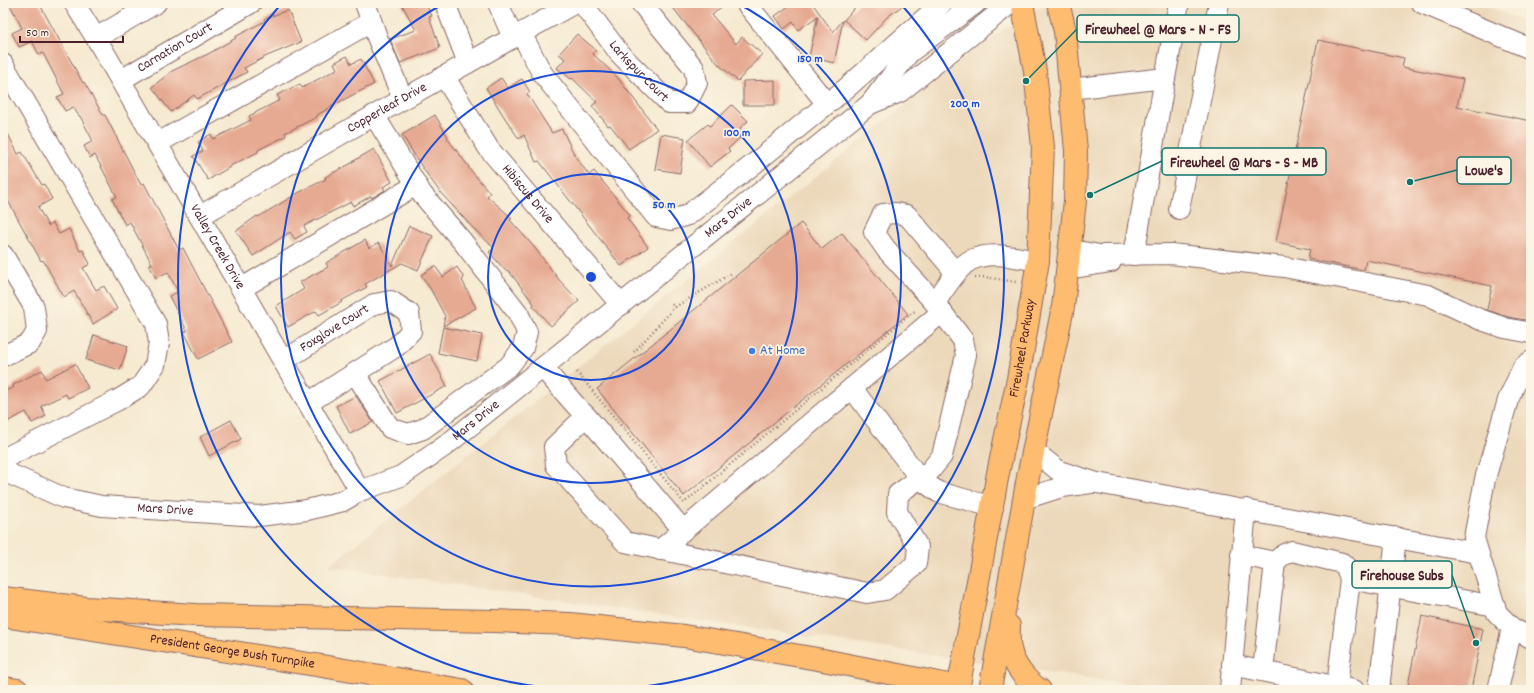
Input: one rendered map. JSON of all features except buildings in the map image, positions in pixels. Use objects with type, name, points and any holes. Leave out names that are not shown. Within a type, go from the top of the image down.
[{"type":"main road","name":"Firewheel Parkway","points":[[963,689],[998,473],[1018,379],[1038,261],[1043,148],[1035,71],[1022,3]]},
{"type":"main road","points":[[990,690],[1024,499],[1063,307],[1076,202],[1076,151],[1065,31],[1058,3]]},
{"type":"main road","points":[[1038,261],[1069,259]]},
{"type":"main road","points":[[1007,596],[1010,612],[1010,649],[1017,666],[1032,685],[1040,690]]},
{"type":"main road","points":[[3,598],[86,608],[195,615],[570,624],[684,636],[823,660],[963,689]]},
{"type":"main road","name":"President George Bush Turnpike","points":[[3,616],[462,690]]},
{"type":"main road","points":[[3,688],[16,690]]},
{"type":"street","name":"Valley Creek Drive","points":[[74,3],[158,143],[283,361],[360,491]]},
{"type":"street","points":[[96,38],[156,3]]},
{"type":"street","name":"Carnation Court","points":[[121,80],[251,3]]},
{"type":"street","points":[[365,3],[371,22],[403,99]]},
{"type":"street","points":[[445,3],[468,63]]},
{"type":"street","points":[[498,3],[517,36],[542,73],[656,217],[671,220],[688,215],[755,163],[827,104],[942,3]]},
{"type":"street","name":"Copperleaf Drive","points":[[200,216],[374,115],[575,3]]},
{"type":"street","name":"Larkspur Court","points":[[582,3],[620,54],[669,103],[687,103],[697,83],[694,68],[641,3]]},
{"type":"street","points":[[746,3],[827,104]]},
{"type":"street","name":"Mars Drive","points":[[3,471],[64,498],[102,506],[259,516],[307,510],[343,501],[360,491],[400,476],[445,446],[870,104],[910,53],[976,3]]},
{"type":"street","name":"Mars Drive","points":[[870,104],[900,92],[1011,3]]},
{"type":"street","points":[[1134,255],[1164,78],[1179,3]]},
{"type":"street","points":[[1179,209],[1219,3]]},
{"type":"street","points":[[1422,3],[1531,49]]},
{"type":"street","points":[[158,143],[371,22]]},
{"type":"street","points":[[3,64],[156,324],[160,343],[154,365],[141,386],[118,400],[3,459]]},
{"type":"street","name":"Hibiscus Drive","points":[[444,76],[489,149],[622,305]]},
{"type":"street","points":[[1070,90],[1164,78]]},
{"type":"street","points":[[355,373],[390,428],[408,434],[423,429],[509,366],[523,348],[527,332],[518,314],[463,242],[422,194],[374,115]]},
{"type":"street","points":[[242,288],[416,185]]},
{"type":"street","points":[[586,416],[554,447],[556,465],[625,542],[867,594],[885,590],[916,564],[918,547],[897,512],[898,494],[930,471],[942,456],[966,355],[964,340],[931,308],[874,232],[883,214],[896,213],[907,215],[963,276]]},
{"type":"street","points":[[1069,259],[1110,263],[1134,255],[1171,254],[1284,267],[1428,295],[1479,319],[1505,328],[1531,333]]},
{"type":"street","points":[[3,255],[34,307],[37,331],[30,343],[3,356]]},
{"type":"street","points":[[660,550],[852,388],[963,276],[970,260],[986,256],[999,256],[1038,261]]},
{"type":"street","name":"Foxglove Court","points":[[283,361],[374,304],[391,301],[409,313],[411,331],[397,346],[308,403]]},
{"type":"street","points":[[1531,361],[1523,367],[1508,400],[1485,479],[1474,538],[1497,612],[1512,628],[1531,638]]},
{"type":"street","points":[[543,368],[683,530]]},
{"type":"street","points":[[852,388],[920,479],[994,501]]},
{"type":"street","points":[[1034,451],[1059,470],[1096,483],[1246,509],[1478,553]]},
{"type":"street","points":[[1024,499],[1062,487],[1096,483]]},
{"type":"street","points":[[1230,690],[1246,509]]},
{"type":"street","points":[[1379,690],[1396,537]]},
{"type":"street","points":[[1232,665],[1345,688],[1350,579],[1346,567],[1342,562],[1292,551],[1284,554],[1275,562],[1263,671]]},
{"type":"street","points":[[1242,555],[1275,562]]},
{"type":"street","points":[[1350,579],[1495,606]]},
{"type":"street","points":[[1498,690],[1512,628]]},
{"type":"path","points":[[634,352],[675,307],[732,273]]},
{"type":"path","points":[[963,276],[985,276],[1016,282]]},
{"type":"path","points":[[670,303],[675,307]]},
{"type":"path","points":[[577,372],[684,503],[913,312],[931,308]]},
{"type":"shaded area","points":[[1047,3],[1480,3],[1531,24],[1531,690],[1170,690],[329,566],[992,36]]},
{"type":"place","name":"Firewheel @ Mars - N - FS","points":[[1026,81]]},
{"type":"place","name":"Lowe's","points":[[1410,182]]},
{"type":"place","name":"Firewheel @ Mars - S - MB","points":[[1090,195]]},
{"type":"place","name":"At Home","points":[[752,351]]},
{"type":"place","name":"Firehouse Subs","points":[[1476,643]]}]
